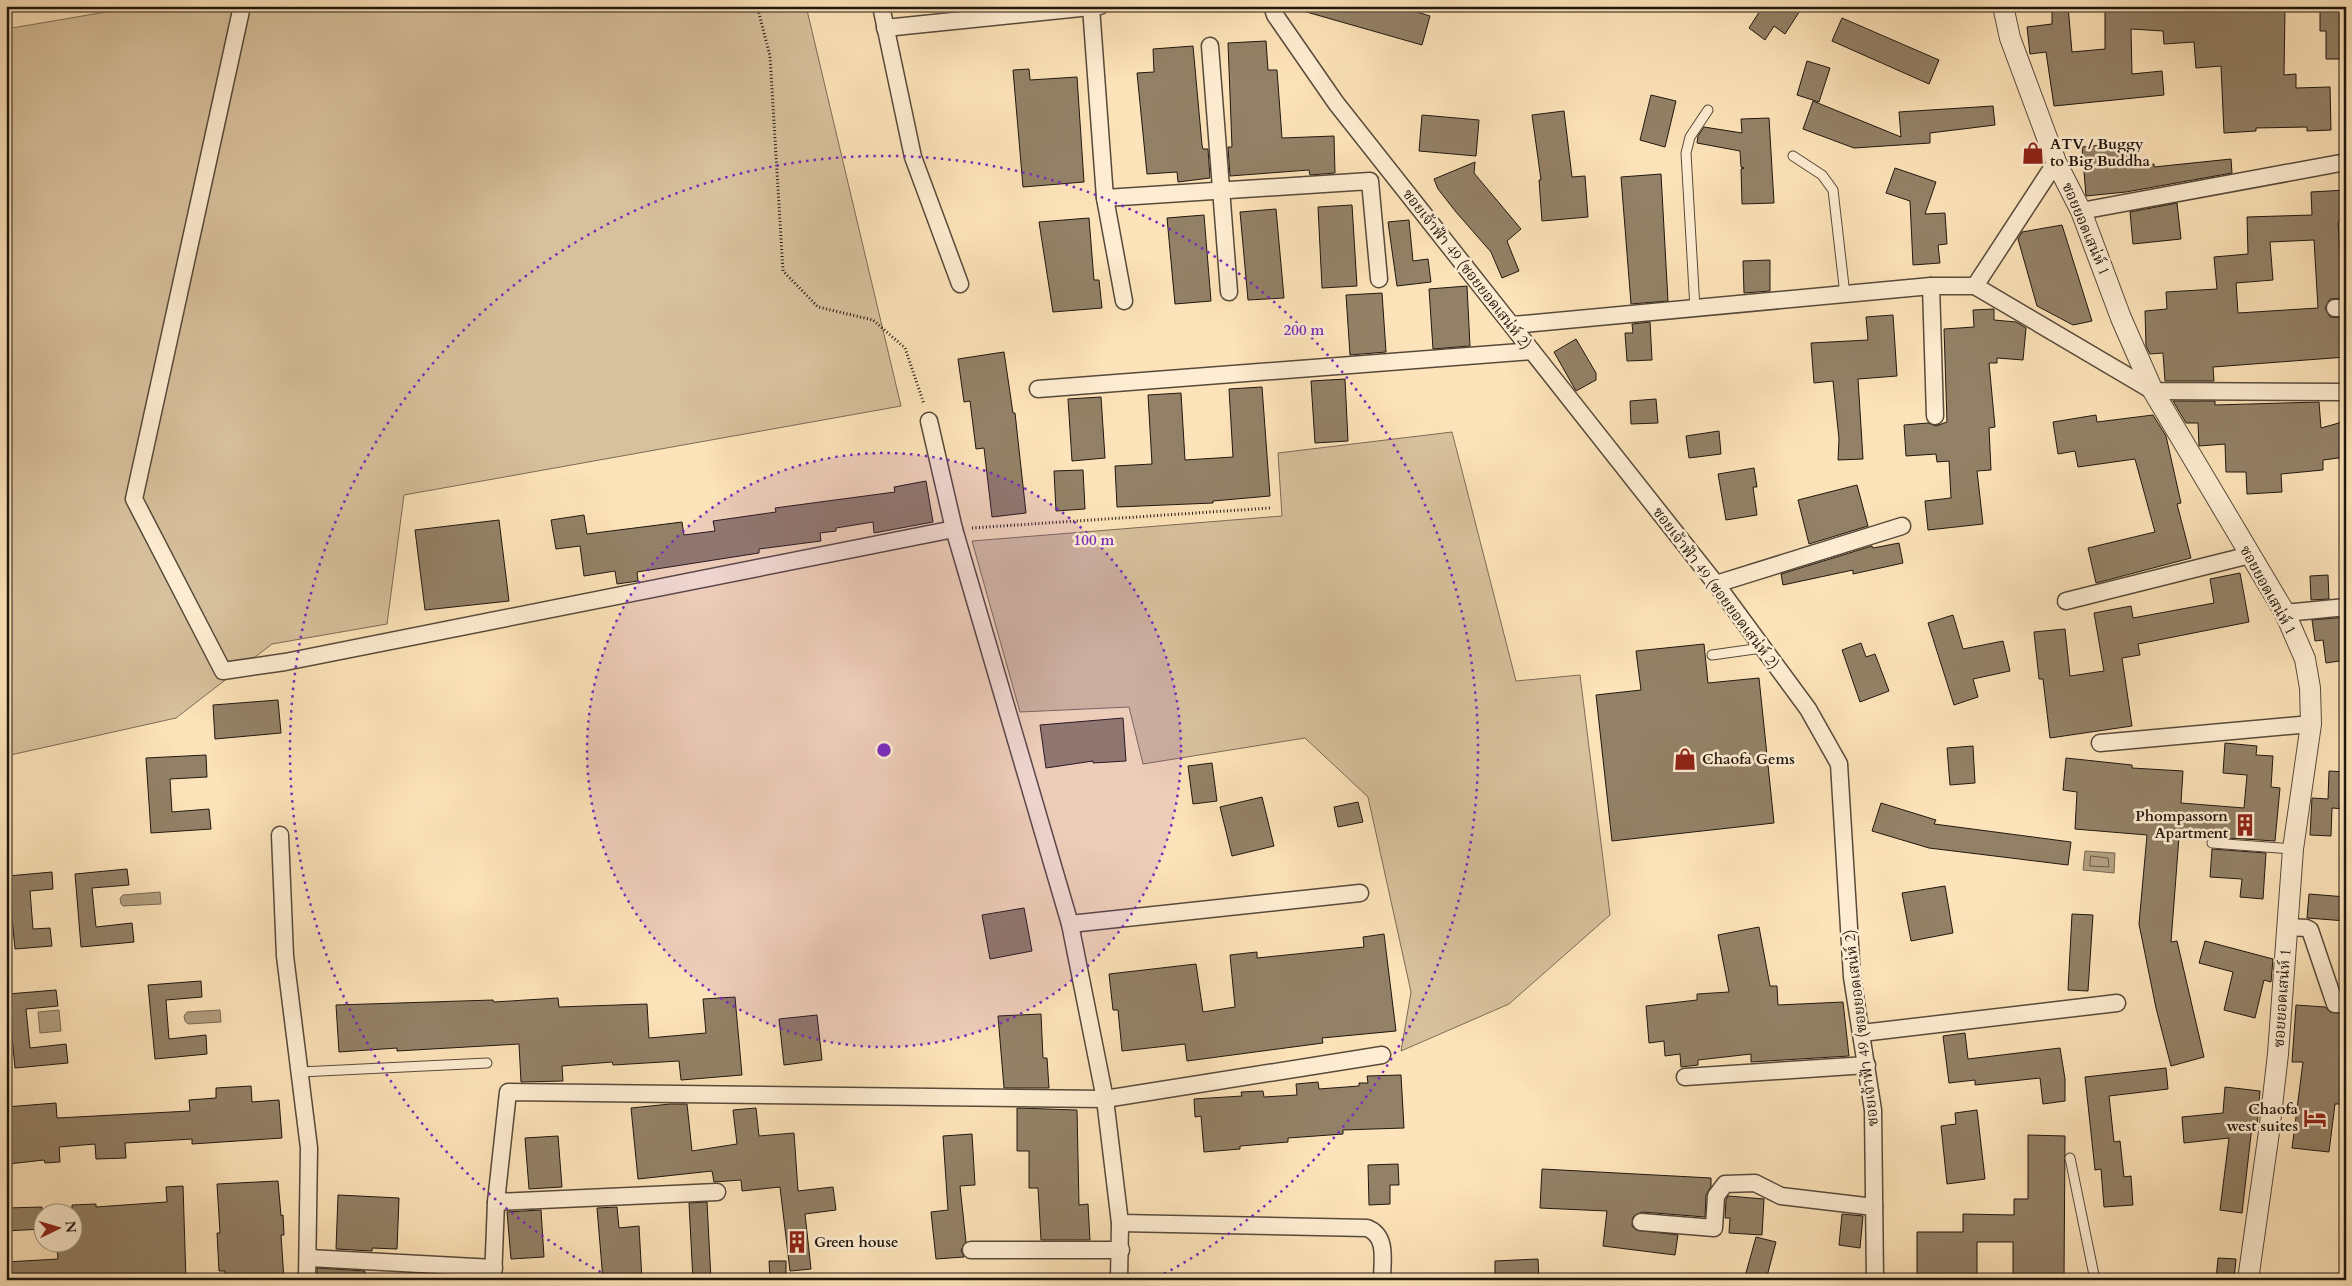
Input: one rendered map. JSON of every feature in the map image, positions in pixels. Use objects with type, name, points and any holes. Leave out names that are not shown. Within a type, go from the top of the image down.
[{"type":"street","points":[[242,6],[134,499],[223,671],[285,662],[954,529]]},
{"type":"street","points":[[881,6],[913,156],[960,284]]},
{"type":"street","name":"ซอยเจ้าฟ้า 49 (ซอยยอดเสน่ห์ 2)","points":[[1272,6],[1275,15],[1336,103],[1716,584],[1808,709],[1839,764],[1852,976],[1873,1110],[1875,1280]]},
{"type":"street","name":"ซอยยอดเสน่ห์ 1","points":[[2003,6],[2010,38],[2056,162],[2081,211],[2121,318],[2153,391],[2285,613],[2305,659],[2310,688],[2311,724],[2293,849],[2272,1112],[2248,1280]]},
{"type":"street","points":[[885,28],[1017,10],[1096,7],[1105,198],[1124,301]]},
{"type":"street","points":[[1210,46],[1229,292]]},
{"type":"street","points":[[1975,286],[2056,162]]},
{"type":"street","points":[[2081,211],[2346,162]]},
{"type":"street","points":[[1105,198],[1370,181],[1379,279]]},
{"type":"street","points":[[1513,325],[1931,286],[1975,286],[2153,391],[2346,392]]},
{"type":"street","points":[[1931,286],[1935,416]]},
{"type":"street","points":[[1038,389],[1532,351]]},
{"type":"street","points":[[929,422],[954,529],[1070,924],[1105,1099],[1120,1223],[1119,1280]]},
{"type":"street","points":[[1716,584],[1902,526]]},
{"type":"street","points":[[2066,601],[2250,555]]},
{"type":"street","points":[[2285,613],[2346,607]]},
{"type":"street","points":[[2100,743],[2311,724]]},
{"type":"street","points":[[280,835],[285,956],[309,1148],[309,1258],[307,1280]]},
{"type":"street","points":[[1070,924],[1360,893]]},
{"type":"street","points":[[2288,927],[2310,930],[2335,1004],[2346,1004]]},
{"type":"street","points":[[1862,1033],[2117,1003]]},
{"type":"street","points":[[309,1258],[493,1274],[496,1202],[508,1092],[1105,1099],[1382,1056]]},
{"type":"street","points":[[1685,1077],[1867,1065]]},
{"type":"street","points":[[1641,1222],[1714,1228],[1716,1196],[1725,1184],[1755,1183],[1781,1196],[1874,1207]]},
{"type":"street","points":[[496,1202],[717,1192]]},
{"type":"street","points":[[1120,1223],[1367,1228],[1376,1231],[1382,1240],[1382,1280]]},
{"type":"street","points":[[970,1250],[1121,1250]]},
{"type":"lane","points":[[1695,309],[1686,153],[1690,137],[1708,110]]},
{"type":"lane","points":[[1793,156],[1822,175],[1833,190],[1845,295]]},
{"type":"lane","points":[[1712,655],[1762,648]]},
{"type":"lane","points":[[2212,843],[2293,849]]},
{"type":"lane","points":[[300,1072],[487,1063]]},
{"type":"lane","points":[[2070,1158],[2095,1280]]},
{"type":"path","points":[[757,6],[770,56],[783,271],[818,307],[873,320],[905,348],[929,422]]},
{"type":"path","points":[[1507,6],[1525,6]]},
{"type":"path","points":[[954,529],[1270,508]]},
{"type":"shaded area","points":[[141,6],[806,6],[901,406],[404,495],[387,624],[272,644],[176,718],[6,756],[6,29]]},
{"type":"shaded area","points":[[1452,432],[1516,681],[1580,675],[1610,915],[1509,1004],[1401,1051],[1411,992],[1368,797],[1305,738],[1143,764],[1129,707],[1020,712],[972,541],[1282,516],[1278,453]]},
{"type":"water","points":[[2085,851],[2115,853],[2114,873],[2083,870]]},
{"type":"water","points":[[160,892],[161,904],[123,906],[121,904],[120,898],[123,895]]},
{"type":"water","points":[[59,1010],[61,1031],[40,1033],[38,1012]]},
{"type":"water","points":[[220,1010],[221,1022],[188,1024],[185,1021],[184,1016],[187,1012]]},
{"type":"building","points":[[1304,6],[1397,6],[1430,16],[1422,45],[1303,11]]},
{"type":"building","points":[[1763,6],[1803,6],[1785,34],[1774,26],[1765,40],[1749,28]]},
{"type":"building","points":[[2052,6],[2068,6],[2072,52],[2105,49],[2105,6],[2252,6],[2252,9],[2285,9],[2284,75],[2296,74],[2296,88],[2330,87],[2331,130],[2307,131],[2307,127],[2256,128],[2256,131],[2224,133],[2221,66],[2196,68],[2194,42],[2164,44],[2163,31],[2131,29],[2132,74],[2162,71],[2164,95],[2054,106],[2046,52],[2030,54],[2027,27],[2052,24]]},
{"type":"building","points":[[2320,6],[2346,6],[2346,59],[2326,59],[2326,31],[2320,31]]},
{"type":"building","points":[[1842,18],[1939,60],[1929,84],[1832,41]]},
{"type":"building","points":[[1266,41],[1268,70],[1277,70],[1282,138],[1334,136],[1335,173],[1310,175],[1309,170],[1230,176],[1228,147],[1232,147],[1228,43]]},
{"type":"building","points":[[1193,46],[1202,145],[1203,149],[1208,149],[1210,178],[1178,182],[1177,172],[1147,174],[1137,73],[1154,72],[1153,49]]},
{"type":"building","points":[[1807,61],[1830,68],[1819,102],[1797,95]]},
{"type":"building","points":[[1029,69],[1030,80],[1077,77],[1084,182],[1023,187],[1013,70]]},
{"type":"building","points":[[1651,95],[1676,101],[1665,147],[1640,140]]},
{"type":"building","points":[[1813,101],[1901,137],[1899,112],[1993,106],[1995,125],[1930,133],[1930,143],[1854,148],[1803,129]]},
{"type":"building","points":[[1564,111],[1572,177],[1585,176],[1588,217],[1542,221],[1539,180],[1541,180],[1532,115]]},
{"type":"building","points":[[1422,115],[1479,120],[1476,156],[1419,151]]},
{"type":"building","points":[[1769,118],[1774,203],[1742,204],[1741,169],[1744,168],[1741,167],[1740,151],[1697,143],[1698,136],[1704,127],[1742,133],[1741,119]]},
{"type":"building","points":[[2135,142],[2136,165],[2154,164],[2154,167],[2231,159],[2232,173],[2126,192],[2086,196],[2082,147]]},
{"type":"building","points":[[1475,162],[1474,173],[1521,229],[1507,241],[1519,271],[1502,278],[1491,252],[1438,189],[1434,179]]},
{"type":"building","points":[[1895,168],[1936,182],[1925,214],[1945,213],[1947,244],[1938,245],[1940,263],[1913,265],[1910,201],[1886,193]]},
{"type":"building","points":[[1661,174],[1668,301],[1631,304],[1621,177]]},
{"type":"building","points":[[2346,190],[2346,221],[2338,222],[2343,298],[2330,299],[2325,308],[2330,317],[2346,318],[2346,357],[2213,367],[2214,381],[2165,381],[2163,353],[2150,354],[2146,346],[2145,311],[2167,309],[2166,292],[2217,289],[2214,257],[2248,254],[2247,217],[2312,215],[2311,192]],"holes":[[[2314,240],[2318,308],[2238,313],[2236,283],[2273,280],[2270,242]]]},
{"type":"building","points":[[2177,203],[2181,239],[2133,244],[2130,212]]},
{"type":"building","points":[[1352,205],[1357,286],[1322,288],[1318,207]]},
{"type":"building","points":[[1276,209],[1284,298],[1248,300],[1240,212]]},
{"type":"building","points":[[1204,215],[1211,301],[1175,304],[1167,218]]},
{"type":"building","points":[[1089,218],[1094,280],[1099,280],[1102,308],[1053,312],[1039,222]]},
{"type":"building","points":[[1409,220],[1413,261],[1428,259],[1431,282],[1397,286],[1388,222]]},
{"type":"building","points":[[2062,225],[2092,321],[2073,325],[2037,306],[2018,239],[2022,232]]},
{"type":"building","points":[[1770,260],[1770,291],[1744,293],[1743,261]]},
{"type":"building","points":[[1467,286],[1470,346],[1433,349],[1429,289]]},
{"type":"building","points":[[1382,293],[1386,352],[1350,355],[1346,295]]},
{"type":"building","points":[[1994,309],[1994,320],[2016,322],[2026,328],[2023,360],[1997,358],[1997,363],[1989,363],[1995,427],[1989,428],[1991,470],[1977,471],[1983,524],[1928,530],[1925,501],[1951,498],[1949,461],[1937,462],[1936,454],[1906,456],[1904,425],[1928,423],[1936,426],[1947,422],[1944,329],[1974,327],[1973,310]]},
{"type":"building","points":[[1893,315],[1897,376],[1858,379],[1863,459],[1838,460],[1839,439],[1833,381],[1814,383],[1811,343],[1868,340],[1866,317]]},
{"type":"building","points":[[1650,322],[1652,360],[1627,361],[1625,333],[1633,333],[1632,324]]},
{"type":"building","points":[[1576,339],[1596,373],[1596,380],[1576,391],[1554,352]]},
{"type":"building","points":[[1004,352],[1013,413],[1015,413],[1026,513],[992,517],[984,448],[976,449],[970,401],[964,402],[958,359]]},
{"type":"building","points":[[1345,379],[1348,441],[1315,443],[1311,381]]},
{"type":"building","points":[[1262,387],[1270,496],[1213,501],[1213,503],[1117,507],[1115,466],[1152,464],[1148,395],[1181,393],[1185,460],[1233,457],[1229,389]]},
{"type":"building","points":[[1101,397],[1105,458],[1072,461],[1068,399]]},
{"type":"building","points":[[1656,399],[1658,423],[1631,424],[1630,401]]},
{"type":"building","points":[[2173,401],[2215,401],[2215,405],[2319,402],[2321,428],[2346,421],[2346,457],[2323,460],[2323,470],[2281,474],[2282,492],[2247,494],[2246,472],[2226,472],[2225,444],[2199,446],[2198,423],[2186,423]]},
{"type":"building","points":[[2096,415],[2097,422],[2153,415],[2166,436],[2181,503],[2177,504],[2191,558],[2096,583],[2088,548],[2155,532],[2135,459],[2078,467],[2075,451],[2058,454],[2053,422]]},
{"type":"building","points":[[1719,431],[1721,454],[1689,458],[1686,436]]},
{"type":"building","points":[[1754,468],[1757,487],[1753,487],[1757,515],[1726,520],[1718,474]]},
{"type":"building","points":[[1083,470],[1085,509],[1056,511],[1054,471]]},
{"type":"building","points":[[926,481],[933,522],[874,533],[873,522],[836,528],[836,531],[820,533],[821,541],[759,549],[759,553],[637,572],[638,581],[617,584],[615,571],[584,576],[580,546],[556,549],[551,520],[584,515],[587,534],[682,522],[684,535],[715,531],[713,521],[776,512],[775,508],[895,492],[894,487]]},
{"type":"building","points":[[1857,485],[1868,526],[1809,544],[1798,500]]},
{"type":"building","points":[[499,520],[509,601],[425,610],[415,530]]},
{"type":"building","points":[[1899,543],[1903,563],[1853,574],[1853,570],[1783,585],[1781,574],[1872,546],[1873,548]]},
{"type":"building","points":[[2240,573],[2249,622],[2138,644],[2140,655],[2122,658],[2132,726],[2050,738],[2043,679],[2039,679],[2034,632],[2065,629],[2070,676],[2104,671],[2094,613],[2131,606],[2133,618],[2214,603],[2210,579]]},
{"type":"building","points":[[2328,575],[2329,599],[2311,600],[2310,576]]},
{"type":"building","points":[[1953,615],[1963,649],[2003,641],[2010,671],[1973,679],[1978,697],[1954,705],[1928,623]]},
{"type":"building","points":[[2346,617],[2346,660],[2326,663],[2323,640],[2315,641],[2312,620]]},
{"type":"building","points":[[1861,643],[1866,657],[1875,654],[1889,691],[1860,702],[1842,650]]},
{"type":"building","name":"Chaofa Gems","points":[[1704,644],[1708,683],[1759,678],[1774,823],[1612,841],[1596,695],[1641,690],[1636,651]]},
{"type":"building","points":[[278,700],[281,733],[215,739],[213,705]]},
{"type":"building","points":[[1123,718],[1126,761],[1093,763],[1093,761],[1046,768],[1040,725]]},
{"type":"building","points":[[2225,743],[2257,746],[2256,755],[2273,756],[2271,787],[2280,788],[2275,841],[2179,837],[2171,942],[2177,941],[2204,1057],[2171,1066],[2156,1008],[2139,924],[2147,835],[2075,829],[2077,792],[2063,790],[2066,758],[2132,765],[2132,768],[2183,771],[2181,803],[2244,808],[2247,775],[2223,773]]},
{"type":"building","points":[[1973,746],[1975,783],[1950,785],[1947,748]]},
{"type":"building","points":[[206,755],[207,777],[170,779],[172,812],[209,809],[211,829],[151,833],[146,758]]},
{"type":"building","points":[[1212,763],[1217,801],[1193,804],[1188,766]]},
{"type":"building","points":[[2329,771],[2346,772],[2346,809],[2332,808],[2331,836],[2310,835],[2312,798],[2328,799]]},
{"type":"building","points":[[1262,797],[1274,846],[1232,856],[1220,807]]},
{"type":"building","points":[[1358,802],[1363,822],[1338,827],[1334,807]]},
{"type":"building","points":[[1881,803],[1936,820],[1934,824],[2071,842],[2068,865],[1929,848],[1872,831]]},
{"type":"building","points":[[2212,849],[2266,853],[2263,899],[2240,897],[2242,879],[2210,877]]},
{"type":"building","points":[[127,869],[129,885],[92,888],[96,927],[132,923],[134,942],[81,947],[75,874]]},
{"type":"building","points":[[52,872],[53,889],[30,891],[33,929],[50,928],[52,946],[15,949],[8,876]]},
{"type":"building","points":[[1945,886],[1953,933],[1911,941],[1902,893]]},
{"type":"building","points":[[2309,894],[2346,897],[2346,921],[2307,918]]},
{"type":"building","points":[[1024,908],[1032,951],[990,959],[982,915]]},
{"type":"building","points":[[2072,914],[2093,915],[2088,991],[2068,990]]},
{"type":"building","points":[[1759,927],[1770,986],[1777,986],[1778,1005],[1843,1002],[1849,1056],[1751,1062],[1751,1054],[1698,1060],[1698,1065],[1681,1067],[1680,1054],[1665,1056],[1664,1041],[1649,1043],[1646,1006],[1697,1000],[1697,994],[1729,992],[1718,935]]},
{"type":"building","points":[[1384,934],[1396,1031],[1322,1038],[1323,1043],[1187,1061],[1185,1044],[1122,1051],[1118,1010],[1113,1010],[1109,974],[1196,964],[1203,1012],[1235,1007],[1230,955],[1257,952],[1257,958],[1364,947],[1363,937]]},
{"type":"building","points":[[2205,941],[2273,959],[2271,982],[2264,980],[2255,1018],[2224,1010],[2233,972],[2199,963]]},
{"type":"building","points":[[201,981],[202,997],[166,1000],[169,1039],[206,1035],[207,1054],[155,1059],[148,985]]},
{"type":"building","points":[[56,990],[58,1006],[26,1009],[30,1048],[66,1044],[68,1063],[15,1068],[8,994]]},
{"type":"building","points":[[735,997],[742,1075],[681,1080],[679,1061],[613,1065],[612,1062],[562,1066],[563,1081],[521,1082],[519,1044],[397,1051],[397,1048],[339,1052],[336,1005],[493,1000],[494,1002],[558,998],[559,1007],[647,1004],[649,1038],[706,1033],[703,999]]},
{"type":"building","points":[[2296,1005],[2325,1007],[2330,1012],[2346,1014],[2346,1104],[2335,1104],[2329,1152],[2292,1148],[2303,1062],[2292,1062]]},
{"type":"building","points":[[1041,1014],[1043,1058],[1047,1058],[1049,1088],[1004,1088],[998,1016]]},
{"type":"building","points":[[817,1015],[822,1060],[784,1065],[779,1019]]},
{"type":"building","points":[[1965,1033],[1968,1059],[2060,1048],[2065,1079],[2065,1101],[2043,1104],[2040,1078],[1975,1085],[1975,1080],[1949,1083],[1943,1036]]},
{"type":"building","points":[[2166,1068],[2168,1089],[2109,1096],[2114,1142],[2120,1141],[2124,1177],[2131,1176],[2133,1205],[2104,1207],[2101,1169],[2095,1170],[2085,1077]]},
{"type":"building","points":[[1401,1075],[1404,1128],[1343,1130],[1343,1134],[1288,1138],[1288,1142],[1240,1146],[1240,1149],[1204,1152],[1201,1116],[1195,1117],[1194,1099],[1242,1096],[1241,1092],[1263,1091],[1264,1097],[1297,1095],[1296,1084],[1318,1082],[1319,1089],[1359,1086],[1359,1083],[1368,1083],[1367,1076]]},
{"type":"building","points":[[251,1086],[252,1102],[279,1100],[282,1138],[192,1144],[192,1139],[125,1143],[126,1158],[96,1159],[95,1144],[59,1147],[60,1162],[45,1163],[44,1160],[8,1164],[6,1107],[56,1103],[57,1118],[190,1111],[189,1100],[216,1098],[216,1088]]},
{"type":"building","points":[[2225,1087],[2260,1091],[2257,1127],[2252,1126],[2242,1213],[2220,1210],[2229,1138],[2184,1143],[2182,1117],[2223,1113]]},
{"type":"building","points":[[687,1104],[692,1151],[737,1144],[733,1110],[756,1108],[759,1136],[794,1133],[798,1191],[833,1187],[836,1210],[805,1214],[811,1269],[790,1271],[780,1187],[742,1191],[741,1180],[714,1182],[712,1171],[638,1179],[631,1108]]},
{"type":"building","points":[[1017,1108],[1077,1110],[1079,1205],[1088,1204],[1090,1240],[1041,1240],[1038,1188],[1029,1188],[1029,1151],[1017,1151]]},
{"type":"building","points":[[1977,1110],[1985,1179],[1947,1184],[1941,1126],[1956,1124],[1955,1113]]},
{"type":"building","points":[[972,1134],[975,1185],[960,1186],[966,1242],[961,1250],[964,1257],[936,1259],[931,1212],[948,1210],[943,1136]]},
{"type":"building","points":[[2028,1135],[2065,1136],[2064,1280],[2013,1280],[2013,1242],[1977,1242],[1977,1280],[1917,1280],[1917,1232],[1963,1232],[1963,1214],[2014,1215],[2014,1199],[2028,1199]]},
{"type":"building","points":[[558,1136],[562,1187],[529,1189],[525,1138]]},
{"type":"building","points":[[1398,1164],[1399,1185],[1390,1185],[1390,1204],[1369,1205],[1368,1165]]},
{"type":"building","points":[[1542,1169],[1711,1178],[1711,1186],[1706,1195],[1705,1217],[1642,1212],[1633,1217],[1632,1226],[1636,1230],[1678,1235],[1675,1255],[1603,1246],[1607,1211],[1540,1208]]},
{"type":"building","points":[[278,1181],[281,1216],[283,1215],[284,1235],[281,1235],[284,1280],[225,1280],[225,1271],[219,1271],[217,1233],[220,1233],[217,1184]]},
{"type":"building","points":[[183,1186],[186,1280],[6,1280],[6,1262],[58,1259],[58,1254],[82,1254],[82,1205],[96,1204],[96,1207],[167,1202],[166,1187]]},
{"type":"building","points":[[338,1195],[399,1198],[397,1249],[372,1248],[372,1251],[336,1249]]},
{"type":"building","points":[[1728,1196],[1764,1199],[1762,1235],[1729,1233],[1730,1218],[1725,1218]]},
{"type":"building","points":[[707,1202],[711,1280],[693,1280],[689,1203]]},
{"type":"building","points":[[32,1207],[32,1230],[6,1231],[6,1208]]},
{"type":"building","points":[[617,1207],[619,1228],[639,1226],[642,1280],[603,1280],[597,1208]]},
{"type":"building","points":[[541,1210],[544,1257],[511,1259],[507,1212]]},
{"type":"building","points":[[1842,1214],[1863,1216],[1860,1248],[1839,1245]]},
{"type":"building","points":[[1756,1237],[1776,1242],[1766,1280],[1744,1280]]},
{"type":"building","points":[[2218,1258],[2236,1259],[2234,1280],[2216,1280]]},
{"type":"building","points":[[1538,1259],[1539,1280],[1495,1280],[1495,1261]]},
{"type":"building","points":[[769,1261],[786,1261],[786,1280],[770,1280]]},
{"type":"building","points":[[317,1268],[365,1271],[365,1280],[317,1280]]},
{"type":"place","name":"ATV / Buggy to Big Buddha","points":[[2033,153]]},
{"type":"place","name":"Chaofa Gems","points":[[1685,759]]},
{"type":"place","name":"Phompassorn Apartment","points":[[2245,825]]},
{"type":"place","name":"Chaofa west suites","points":[[2315,1118]]},
{"type":"place","name":"Green house","points":[[797,1242]]}]
